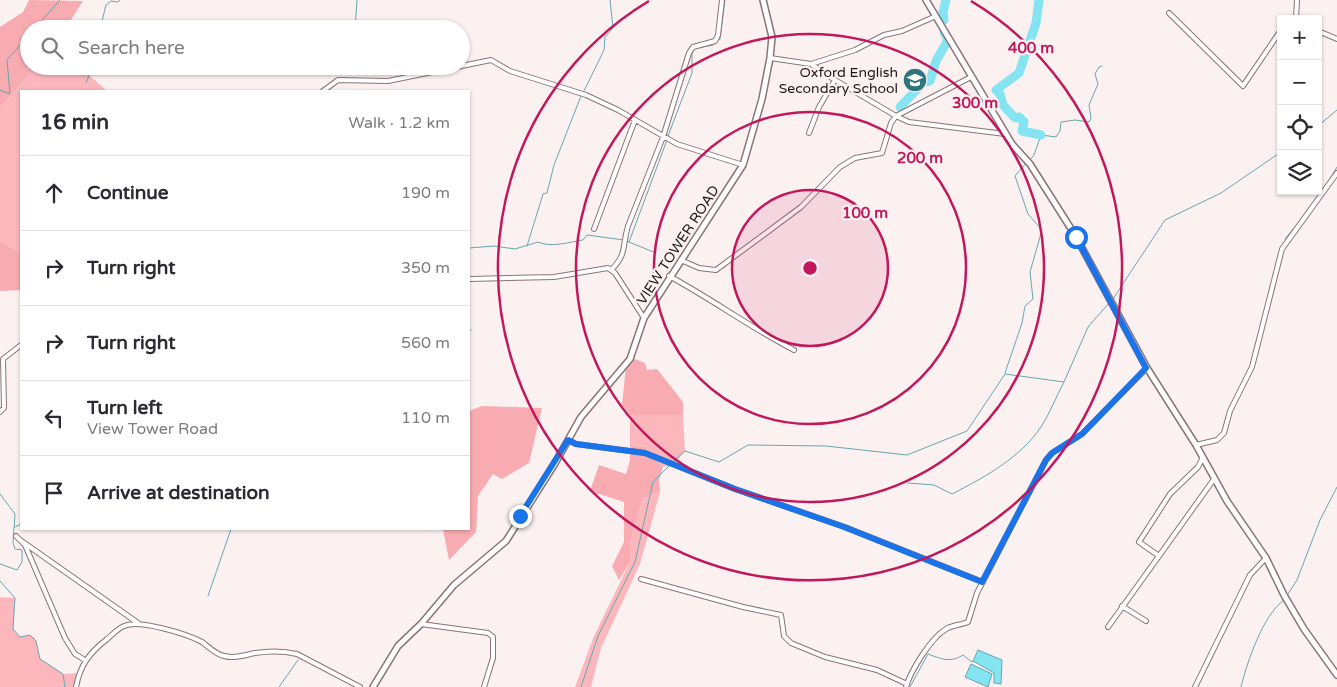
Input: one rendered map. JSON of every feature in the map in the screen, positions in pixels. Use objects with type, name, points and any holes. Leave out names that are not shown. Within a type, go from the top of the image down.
[{"type":"street","points":[[612,269],[623,255],[624,240],[628,226],[664,137],[689,53],[692,47],[714,41],[718,35],[722,0]]},
{"type":"street","name":"VIEW TOWER ROAD","points":[[374,687],[398,646],[421,624],[454,585],[506,542],[581,417],[630,359],[644,318],[669,276],[742,165],[762,99],[770,58],[772,37],[763,0]]},
{"type":"street","points":[[926,0],[1006,134],[1026,158],[1075,235],[1111,306],[1146,368],[1196,445],[1227,501],[1266,558],[1287,600],[1337,675]]},
{"type":"street","points":[[1296,15],[1297,0]]},
{"type":"street","points":[[1168,13],[1243,86],[1277,36]]},
{"type":"street","points":[[811,64],[855,50],[884,35],[902,31],[936,16]]},
{"type":"street","points":[[1322,33],[1337,39]]},
{"type":"street","points":[[770,58],[811,64],[835,80],[909,122],[940,124],[1006,134]]},
{"type":"street","points":[[470,64],[492,60],[510,71],[586,95],[677,144],[742,165]]},
{"type":"street","points":[[324,90],[338,80],[388,81],[418,75]]},
{"type":"street","points":[[680,260],[699,268],[716,270],[802,207],[840,167],[855,158],[882,153],[896,116],[971,77]]},
{"type":"street","points":[[809,134],[819,107],[835,80]]},
{"type":"street","points":[[594,229],[635,120]]},
{"type":"street","points":[[1196,445],[1217,440],[1224,433],[1229,416],[1252,367],[1282,249],[1337,173]]},
{"type":"street","points":[[470,279],[548,277],[594,269],[612,269]]},
{"type":"street","points":[[612,269],[644,318]]},
{"type":"street","points":[[669,276],[721,305],[760,332],[794,350]]},
{"type":"street","points":[[0,412],[4,408],[4,359],[20,346]]},
{"type":"street","points":[[641,579],[742,607],[781,615],[784,636],[791,642],[825,657],[877,670],[907,685],[925,651],[936,636],[947,628],[968,622],[982,582],[1046,460],[1052,453],[1082,434],[1146,368]]},
{"type":"street","points":[[568,440],[576,444],[645,453],[776,504],[844,527],[982,582]]},
{"type":"street","points":[[1159,556],[1139,542],[1170,494],[1198,467],[1202,457]]},
{"type":"street","points":[[1108,627],[1214,479]]},
{"type":"street","points":[[85,660],[74,654],[64,638],[25,545],[18,538],[140,625]]},
{"type":"street","points":[[1195,687],[1250,575],[1266,558]]},
{"type":"street","points":[[1122,606],[1146,621]]},
{"type":"street","points":[[421,624],[488,633],[493,637],[493,658],[484,687]]},
{"type":"street","points":[[76,687],[85,660],[96,648],[124,626],[140,625],[174,632],[202,643],[210,650],[225,657],[264,652],[297,654],[360,687]]},
{"type":"shaded area","points":[[29,0],[83,1],[71,20],[20,20],[20,75],[28,75],[0,108],[0,27],[23,12]]},
{"type":"shaded area","points":[[28,75],[89,75],[106,90],[20,90],[20,252],[0,241],[0,108]]},
{"type":"shaded area","points":[[0,241],[20,252],[20,290],[0,291]]},
{"type":"shaded area","points":[[627,356],[645,363],[647,370],[657,369],[683,402],[683,415],[630,415],[622,405]]},
{"type":"shaded area","points":[[482,406],[542,408],[529,463],[502,479],[493,474],[478,496],[476,532],[449,560],[443,530],[470,530],[470,411]]},
{"type":"shaded area","points":[[630,415],[683,415],[685,451],[673,465],[663,467],[644,447],[630,445]]},
{"type":"shaded area","points":[[630,445],[644,447],[663,467],[659,480],[660,492],[643,498],[630,542],[630,562],[619,580],[612,566],[624,542],[624,502],[590,491],[599,465],[626,474],[630,460]]},
{"type":"shaded area","points":[[660,492],[640,564],[601,648],[591,687],[575,687],[594,636],[630,562],[630,542],[643,498]]},
{"type":"shaded area","points":[[0,597],[15,598],[13,629],[20,637],[30,635],[36,641],[40,659],[63,674],[79,673],[76,687],[0,687]]},
{"type":"water","points":[[978,650],[1002,660],[1001,684],[994,683],[994,673],[973,661]]},
{"type":"water","points":[[971,664],[992,674],[988,687],[965,677]]},
{"type":"waterway","points":[[42,20],[60,0]]},
{"type":"waterway","points":[[102,20],[106,5],[111,1],[118,2],[120,0]]},
{"type":"waterway","points":[[356,20],[357,0]]},
{"type":"waterway","points":[[583,93],[604,50],[605,37],[613,28],[610,0]]},
{"type":"waterway","points":[[693,49],[713,45],[720,39],[725,0]]},
{"type":"waterway","points":[[944,20],[943,12],[946,0]]},
{"type":"waterway","points":[[1039,0],[1036,23],[1019,73],[996,90],[1000,94],[1003,105],[1015,118],[1019,117],[1024,122],[1022,131],[1041,135]]},
{"type":"waterway","points":[[900,107],[924,82],[930,81],[936,61],[948,40],[944,32]]},
{"type":"waterway","points":[[0,90],[10,94],[7,60],[20,45]]},
{"type":"waterway","points":[[668,136],[692,73],[692,52]]},
{"type":"waterway","points":[[1030,160],[1034,155],[1041,135],[1056,137],[1060,131],[1061,122],[1075,120],[1089,122],[1091,118],[1089,105],[1098,84],[1095,74],[1099,67],[1102,66]]},
{"type":"waterway","points":[[86,83],[89,75]]},
{"type":"waterway","points":[[527,246],[543,194],[547,193],[554,165],[581,96]]},
{"type":"waterway","points":[[1322,123],[1337,110]]},
{"type":"waterway","points":[[629,242],[667,140]]},
{"type":"waterway","points":[[1113,299],[1165,220],[1221,193],[1277,155]]},
{"type":"waterway","points":[[1005,373],[1022,323],[1025,306],[1033,299],[1030,272],[1042,230],[1028,214],[1015,176],[1027,162]]},
{"type":"waterway","points":[[1328,182],[1337,167]]},
{"type":"waterway","points":[[1285,239],[1299,222]]},
{"type":"waterway","points":[[470,248],[494,246],[515,249],[538,242],[543,244],[560,244],[583,240],[587,235],[624,240],[656,253]]},
{"type":"waterway","points":[[673,462],[685,451],[719,462],[748,445],[826,446],[907,455],[967,431],[1005,374],[1064,382],[1088,327],[1110,302]]},
{"type":"waterway","points":[[908,483],[934,485],[952,494],[989,474],[1023,448],[1041,427],[1064,382]]},
{"type":"waterway","points":[[581,687],[598,636],[635,562],[653,482],[670,465]]},
{"type":"waterway","points":[[1286,597],[1297,580],[1320,520],[1337,487]]},
{"type":"waterway","points":[[0,494],[15,514],[13,543],[15,549],[22,550],[22,562],[17,570],[0,564]]},
{"type":"waterway","points":[[15,527],[20,524]]},
{"type":"waterway","points":[[208,596],[231,530]]},
{"type":"waterway","points":[[0,581],[15,598],[13,629],[20,637],[30,635],[36,641],[40,659],[63,674],[65,687]]},
{"type":"waterway","points":[[1241,687],[1257,640],[1269,616],[1284,600]]},
{"type":"waterway","points":[[910,687],[928,654],[950,660],[963,655],[973,661]]},
{"type":"waterway","points":[[279,687],[298,660]]},
{"type":"place","name":"Oxford English Secondary School","points":[[915,80]]},
{"type":"route","points":[[520,516],[554,465],[568,440],[576,444],[588,444],[645,453],[735,489],[844,527],[982,582],[1046,460],[1052,453],[1082,434],[1146,368],[1111,306],[1076,237]]}]
